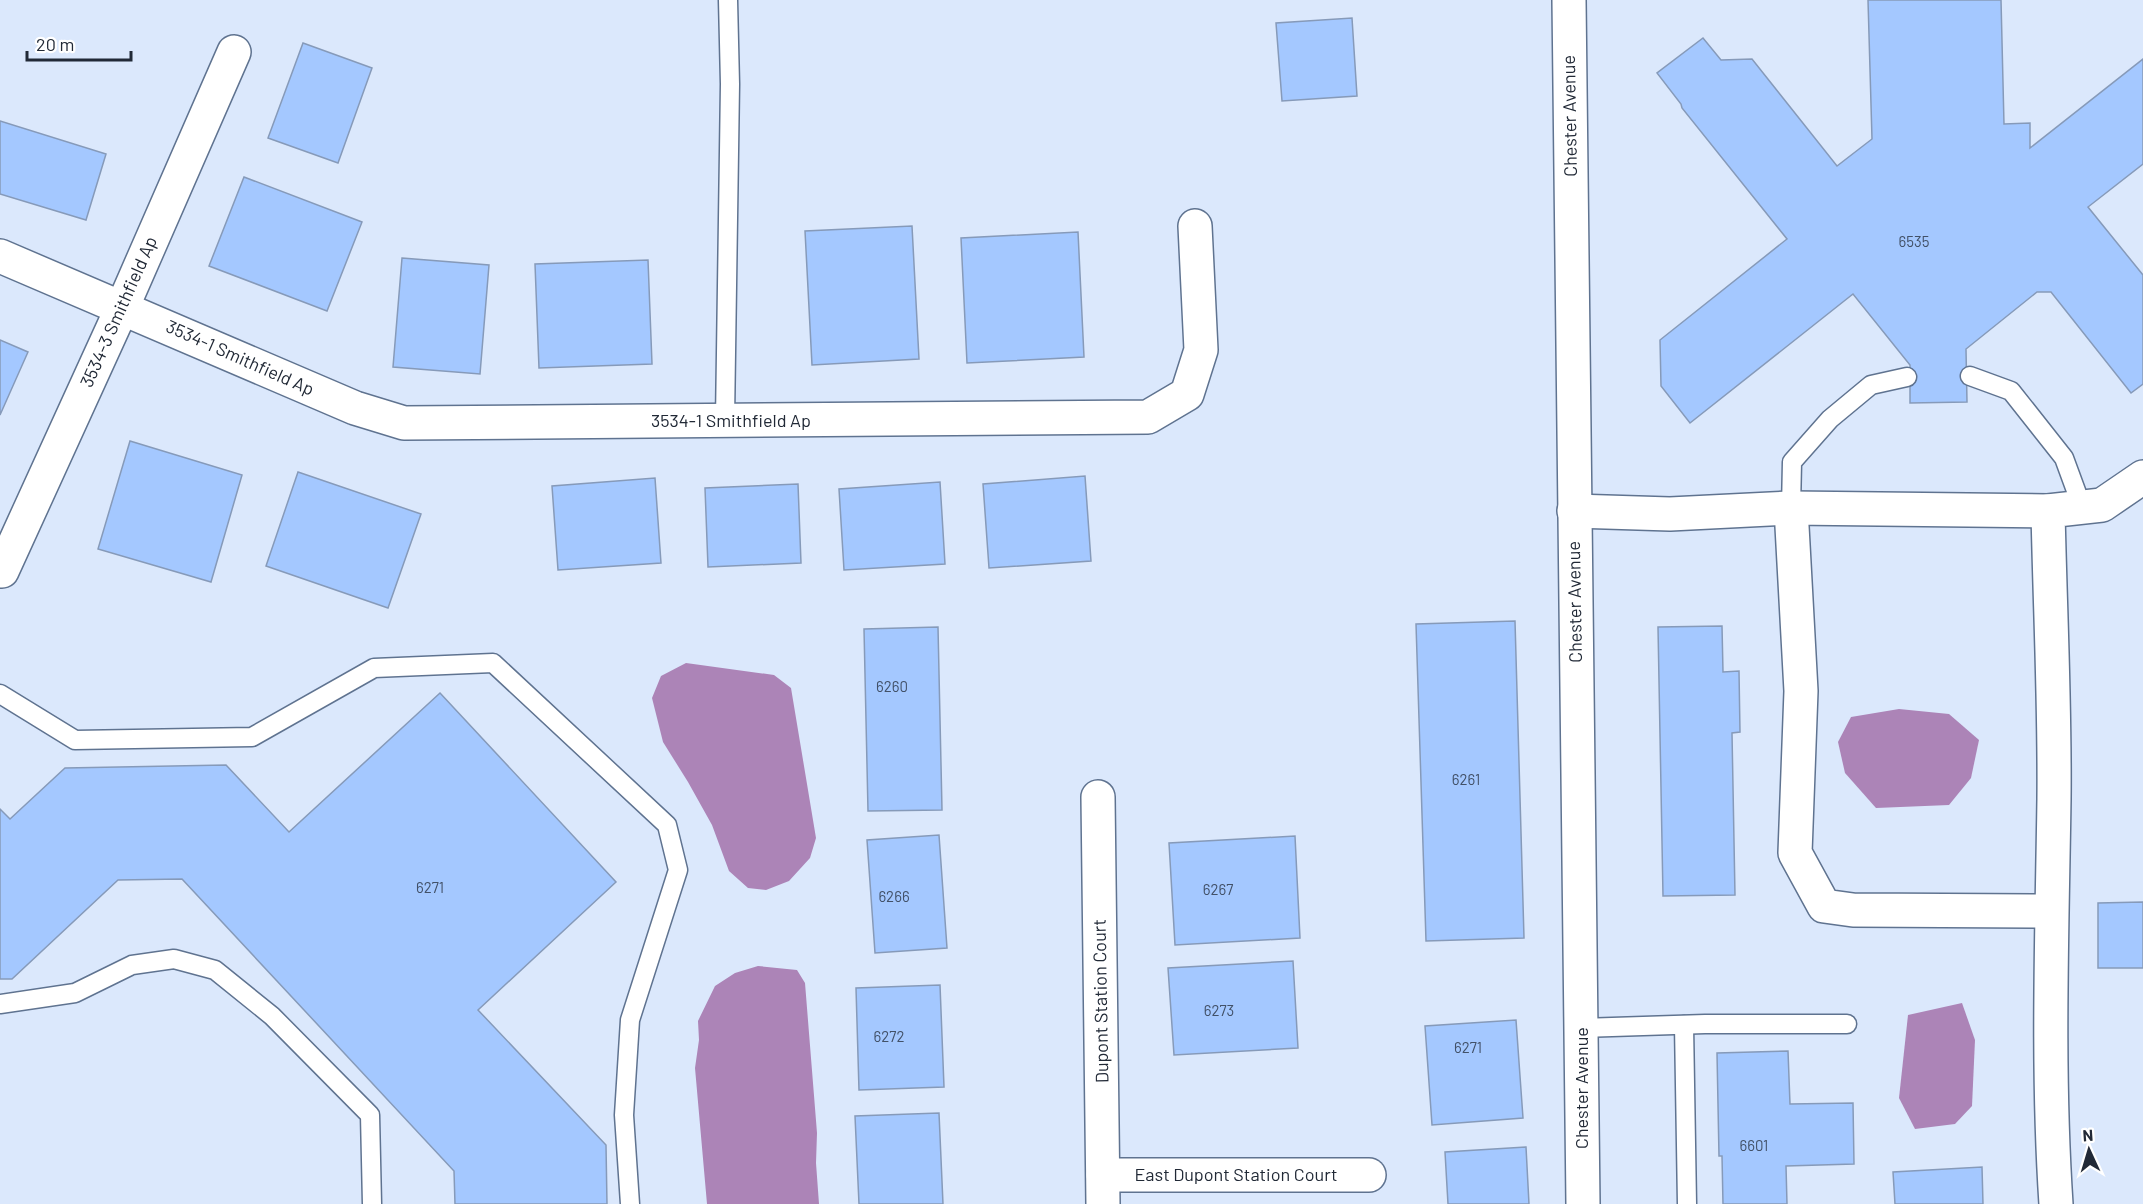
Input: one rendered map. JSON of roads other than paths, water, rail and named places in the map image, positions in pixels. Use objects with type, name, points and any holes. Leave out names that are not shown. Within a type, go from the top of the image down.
[{"type":"street","name":"Chester Avenue","points":[[1569,0],[1583,1204]]},
{"type":"street","name":"3534-3 Smithfield Ap","points":[[2,571],[122,308],[234,52]]},
{"type":"street","name":"3534-1 Smithfield Ap","points":[[0,256],[355,408],[404,423],[1148,417],[1187,394],[1201,350],[1195,226]]},
{"type":"street","points":[[1574,512],[1670,514],[1791,508],[2048,512],[2102,506],[2143,477]]},
{"type":"street","points":[[1791,508],[1801,691],[1795,853],[1824,906],[1853,910],[2051,911]]},
{"type":"street","points":[[2048,512],[2054,796],[2051,911],[2052,1146],[2056,1204]]},
{"type":"street","name":"Dupont Station Court","points":[[1098,797],[1103,1189]]},
{"type":"street","name":"East Dupont Station Court","points":[[1103,1189],[1369,1175]]},
{"type":"lane","points":[[725,420],[730,84],[728,0]]},
{"type":"lane","points":[[1970,376],[2011,391],[2064,458],[2082,507]]},
{"type":"lane","points":[[1791,508],[1792,462],[1830,419],[1871,385],[1907,377]]},
{"type":"lane","points":[[0,694],[75,740],[252,737],[374,668],[493,663],[667,825],[678,870],[630,1020],[624,1115],[630,1204]]},
{"type":"lane","points":[[0,1004],[75,993],[132,965],[174,959],[215,970],[272,1016],[370,1115],[372,1204]]},
{"type":"lane","points":[[1581,1028],[1846,1024]]},
{"type":"lane","points":[[1684,1025],[1688,1204]]}]
